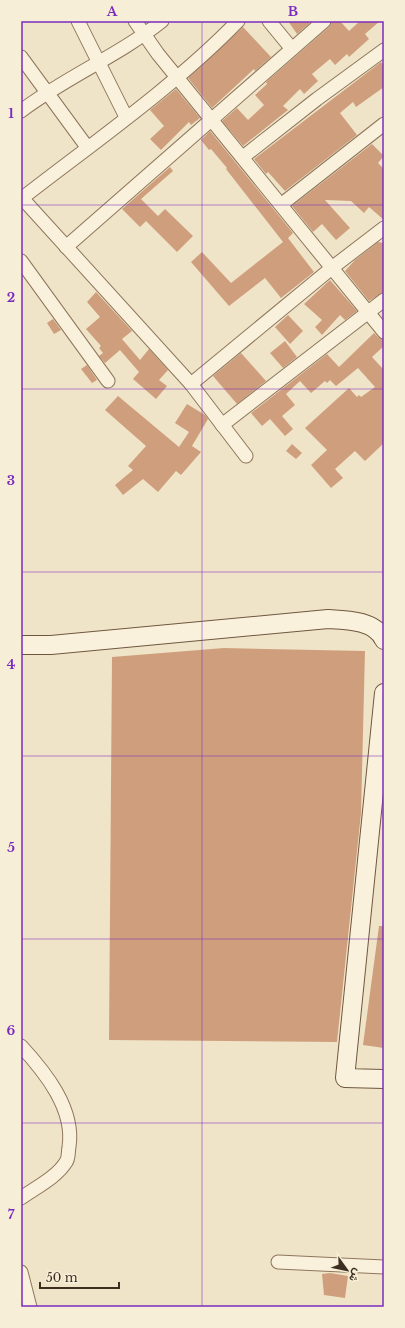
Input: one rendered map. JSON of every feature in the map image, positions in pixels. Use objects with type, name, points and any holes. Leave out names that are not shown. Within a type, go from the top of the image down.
[{"type":"street","points":[[78,21],[126,117]]},
{"type":"street","points":[[135,21],[158,54],[282,204],[384,332]]},
{"type":"street","points":[[21,111],[47,91],[144,35],[162,21]]},
{"type":"street","points":[[238,21],[177,77],[21,198],[191,384],[246,456]]},
{"type":"street","points":[[269,21],[292,49]]},
{"type":"street","points":[[66,247],[324,21]]},
{"type":"street","points":[[243,158],[317,99],[384,52]]},
{"type":"street","points":[[21,57],[87,147]]},
{"type":"street","points":[[282,204],[384,124]]},
{"type":"street","points":[[191,384],[333,267],[384,228]]},
{"type":"street","points":[[21,261],[108,381]]},
{"type":"street","points":[[222,425],[384,300]]},
{"type":"street","points":[[21,645],[51,645],[328,619],[362,623],[375,629],[384,640]]},
{"type":"street","points":[[384,693],[345,1078],[384,1079]]},
{"type":"street","points":[[21,1046],[54,1087],[68,1120],[71,1135],[67,1161],[56,1172],[21,1198]]},
{"type":"street","points":[[278,1262],[384,1267]]},
{"type":"street","points":[[21,1272],[30,1307]]},
{"type":"building","points":[[288,21],[308,21],[310,23],[297,34]]},
{"type":"building","points":[[332,21],[340,21],[349,31],[360,21],[380,21],[365,34],[369,39],[349,57],[347,54],[335,65],[330,59],[312,74],[318,81],[304,94],[300,89],[283,106],[288,110],[243,146],[222,121],[237,108],[248,120],[264,105],[255,95],[267,84],[266,82],[329,27]]},
{"type":"building","points":[[243,27],[271,57],[255,71],[254,69],[212,108],[188,78]]},
{"type":"building","points":[[381,62],[384,66],[384,87],[356,107],[353,102],[340,113],[357,135],[285,191],[268,172],[266,174],[254,159]]},
{"type":"building","points":[[176,89],[200,118],[191,125],[189,122],[161,150],[150,139],[164,126],[150,110]]},
{"type":"building","points":[[210,131],[293,233],[288,238],[314,272],[281,298],[265,278],[229,306],[191,262],[202,252],[231,283],[283,242],[226,169],[227,168],[211,149],[209,150],[201,140]]},
{"type":"building","points":[[372,144],[384,156],[378,163],[384,169],[384,220],[369,207],[364,213],[351,201],[325,200],[350,228],[336,240],[322,224],[313,232],[292,206]]},
{"type":"building","points":[[170,167],[173,171],[141,199],[158,216],[165,209],[193,236],[177,252],[146,221],[140,227],[122,209]]},
{"type":"building","points":[[378,242],[384,243],[384,292],[369,301],[345,271],[355,260]]},
{"type":"building","points":[[330,280],[357,311],[345,320],[340,315],[322,335],[315,327],[322,320],[304,304]]},
{"type":"building","points":[[96,292],[132,331],[122,339],[140,360],[149,349],[168,370],[159,380],[167,386],[156,399],[133,379],[139,372],[120,350],[105,363],[99,356],[103,353],[99,348],[101,346],[86,329],[100,317],[87,302]]},
{"type":"building","points":[[288,315],[303,331],[290,344],[275,327]]},
{"type":"building","points":[[53,319],[61,330],[54,334],[47,323]]},
{"type":"building","points":[[374,333],[384,340],[384,346],[372,357],[384,370],[384,443],[365,461],[355,451],[335,469],[343,478],[331,488],[311,465],[327,450],[305,428],[349,388],[357,397],[359,395],[361,397],[375,387],[358,368],[336,386],[330,380],[327,383],[325,381],[311,393],[300,381],[286,394],[295,405],[282,416],[293,429],[285,436],[270,419],[262,426],[251,413],[327,354],[339,367]]},
{"type":"building","points":[[285,341],[297,357],[283,368],[270,353]]},
{"type":"building","points":[[241,353],[266,381],[237,404],[213,376]]},
{"type":"building","points":[[87,365],[97,380],[92,383],[81,369]]},
{"type":"building","points":[[118,396],[179,447],[189,432],[175,423],[187,404],[205,415],[208,419],[192,446],[201,452],[181,475],[176,471],[158,492],[143,479],[123,495],[115,485],[133,470],[128,466],[146,446],[105,410]]},
{"type":"building","points":[[292,444],[302,453],[296,459],[286,451]]},
{"type":"building","points":[[224,648],[365,651],[361,813],[337,1042],[109,1040],[112,657]]},
{"type":"building","points":[[379,926],[384,926],[384,1048],[363,1045]]},
{"type":"building","points":[[330,1273],[348,1276],[345,1298],[324,1295],[322,1274]]}]
